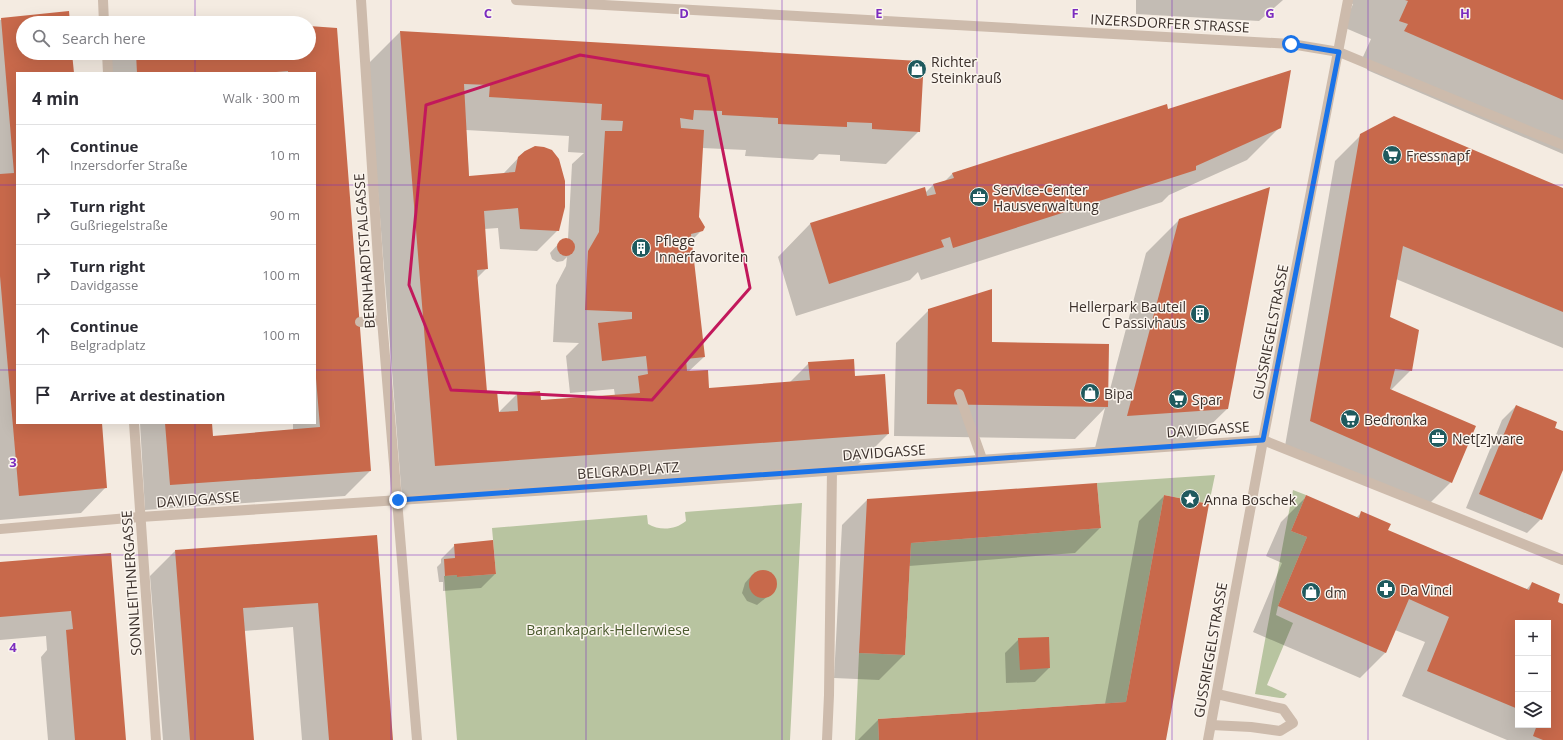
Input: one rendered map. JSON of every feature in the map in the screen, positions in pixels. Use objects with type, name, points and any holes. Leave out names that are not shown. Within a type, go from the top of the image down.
[{"type":"street","points":[[103,0],[104,16]]},
{"type":"street","name":"BERNHARDTSTALGASSE","points":[[361,0],[382,320],[398,500]]},
{"type":"street","name":"INZERSDORFER STRASSE","points":[[516,0],[1283,44],[1339,52],[1563,145]]},
{"type":"street","name":"GUSSRIEGELSTRASSE","points":[[1208,740],[1263,440],[1348,0]]},
{"type":"street","points":[[107,60],[108,72]]},
{"type":"street","points":[[360,322],[382,320]]},
{"type":"street","points":[[959,394],[982,459]]},
{"type":"street","name":"SONNLEITHNERGASSE","points":[[134,424],[156,740]]},
{"type":"street","name":"DAVIDGASSE","points":[[832,470],[1263,440],[1563,560]]},
{"type":"street","points":[[827,740],[832,470]]},
{"type":"street","name":"BELGRADPLATZ","points":[[398,500],[832,470]]},
{"type":"street","points":[[398,500],[417,740]]},
{"type":"street","name":"DAVIDGASSE","points":[[0,529],[140,517],[398,500]]},
{"type":"street","points":[[1211,725],[1280,732],[1293,723],[1283,709],[1217,694]]},
{"type":"highlighted area","points":[[580,55],[708,76],[750,288],[652,400],[451,390],[409,285],[426,105]]},
{"type":"green space","points":[[1215,475],[1209,504],[1164,495],[1126,702],[878,719],[879,740],[855,740],[859,653],[905,655],[911,543],[1101,528],[1097,483]]},
{"type":"green space","points":[[1293,490],[1306,495],[1291,531],[1307,537],[1278,606],[1276,615],[1293,623],[1267,685],[1287,694],[1284,698],[1280,698],[1255,694]]},
{"type":"green space","name":"Barankapark-Hellerwiese","points":[[802,503],[790,740],[457,740],[444,576],[457,575],[457,577],[496,574],[492,528],[647,515],[648,524],[657,528],[672,528],[686,521],[685,512]]},
{"type":"building","points":[[1405,0],[1563,0],[1563,100],[1404,31],[1408,24],[1399,21],[1408,1]]},
{"type":"building","points":[[69,11],[69,16],[20,16]]},
{"type":"building","points":[[16,16],[16,60],[73,60],[74,72],[16,72],[16,424],[102,424],[107,488],[19,496],[0,276],[0,174],[14,173],[1,18]]},
{"type":"building","points":[[316,26],[337,28],[371,471],[170,485],[165,424],[212,424],[213,436],[320,427],[316,378],[316,72],[137,72],[136,60],[316,60]]},
{"type":"building","name":"Pflege Innerfavoriten","points":[[400,31],[920,61],[919,77],[923,77],[920,132],[872,129],[872,123],[847,122],[847,127],[778,124],[778,118],[722,115],[722,111],[694,110],[693,120],[680,118],[681,128],[704,130],[699,217],[705,227],[703,231],[691,234],[705,357],[686,359],[687,371],[708,370],[709,388],[810,380],[808,362],[854,359],[855,376],[885,374],[889,434],[435,466]],"holes":[[[464,84],[490,85],[489,97],[602,104],[601,120],[623,121],[622,131],[605,131],[599,232],[588,251],[585,310],[632,312],[632,319],[598,323],[602,361],[646,356],[648,374],[638,376],[640,393],[541,400],[540,391],[517,393],[518,411],[499,412],[497,391],[487,392],[477,270],[488,269],[484,211],[518,208],[520,229],[559,231],[565,207],[565,181],[559,159],[552,150],[544,147],[535,146],[525,151],[518,157],[515,172],[469,176]]]},
{"type":"building","points":[[1291,70],[1281,128],[1196,166],[1196,170],[953,248],[950,237],[941,240],[944,247],[829,284],[810,223],[925,187],[927,196],[936,194],[933,184],[954,178],[952,173],[1167,104],[1168,109]]},
{"type":"building","points":[[1394,116],[1563,188],[1563,312],[1403,246],[1390,317],[1419,330],[1412,371],[1395,369],[1390,389],[1476,426],[1452,483],[1310,421],[1360,134]]},
{"type":"building","name":"Hellerpark Bauteil C Passivhaus","points":[[1270,187],[1228,409],[1127,416],[1179,219]]},
{"type":"building","points":[[566,238],[572,241],[575,247],[572,253],[566,256],[560,253],[557,247],[560,241]]},
{"type":"building","points":[[992,289],[992,342],[1109,344],[1108,407],[927,404],[928,309]]},
{"type":"building","points":[[1516,405],[1557,422],[1555,428],[1563,431],[1563,470],[1542,520],[1479,494]]},
{"type":"building","points":[[1097,483],[1101,528],[911,543],[905,655],[859,653],[867,499]]},
{"type":"building","points":[[1164,495],[1209,504],[1166,740],[879,740],[878,719],[1126,702]]},
{"type":"building","points":[[1306,495],[1359,518],[1361,511],[1391,524],[1388,530],[1529,590],[1532,582],[1560,594],[1558,602],[1563,604],[1563,740],[1543,740],[1533,736],[1536,728],[1551,728],[1551,620],[1515,620],[1515,708],[1427,671],[1449,617],[1409,599],[1386,653],[1278,606],[1307,537],[1291,531]]},
{"type":"building","points":[[377,535],[393,740],[329,740],[318,603],[243,608],[254,740],[190,740],[175,550]]},
{"type":"building","points":[[493,540],[496,574],[457,577],[457,575],[445,576],[444,559],[455,558],[454,544]]},
{"type":"building","points":[[111,553],[126,740],[75,740],[66,630],[73,629],[71,611],[0,617],[0,562]]},
{"type":"building","points":[[763,570],[773,574],[777,584],[773,594],[763,598],[753,594],[749,584],[753,574]]},
{"type":"building","points":[[1049,637],[1050,668],[1020,670],[1018,638]]},
{"type":"place","name":"Richter Steinkrauß","points":[[917,69]]},
{"type":"place","name":"Fressnapf","points":[[1392,155]]},
{"type":"place","name":"Service-Center Hausverwaltung","points":[[979,197]]},
{"type":"place","name":"Pflege Innerfavoriten","points":[[641,248]]},
{"type":"place","name":"Hellerpark Bauteil C Passivhaus","points":[[1200,314]]},
{"type":"place","name":"Bipa","points":[[1090,393]]},
{"type":"place","name":"Spar","points":[[1178,399]]},
{"type":"place","name":"Bedronka","points":[[1350,419]]},
{"type":"place","name":"Net[z]ware","points":[[1438,438]]},
{"type":"place","name":"Anna Boschek","points":[[1190,499]]},
{"type":"place","name":"Da Vinci","points":[[1386,589]]},
{"type":"place","name":"dm","points":[[1311,592]]},
{"type":"route","points":[[398,500],[657,483],[1114,449],[1263,440],[1339,52],[1291,44]]}]
